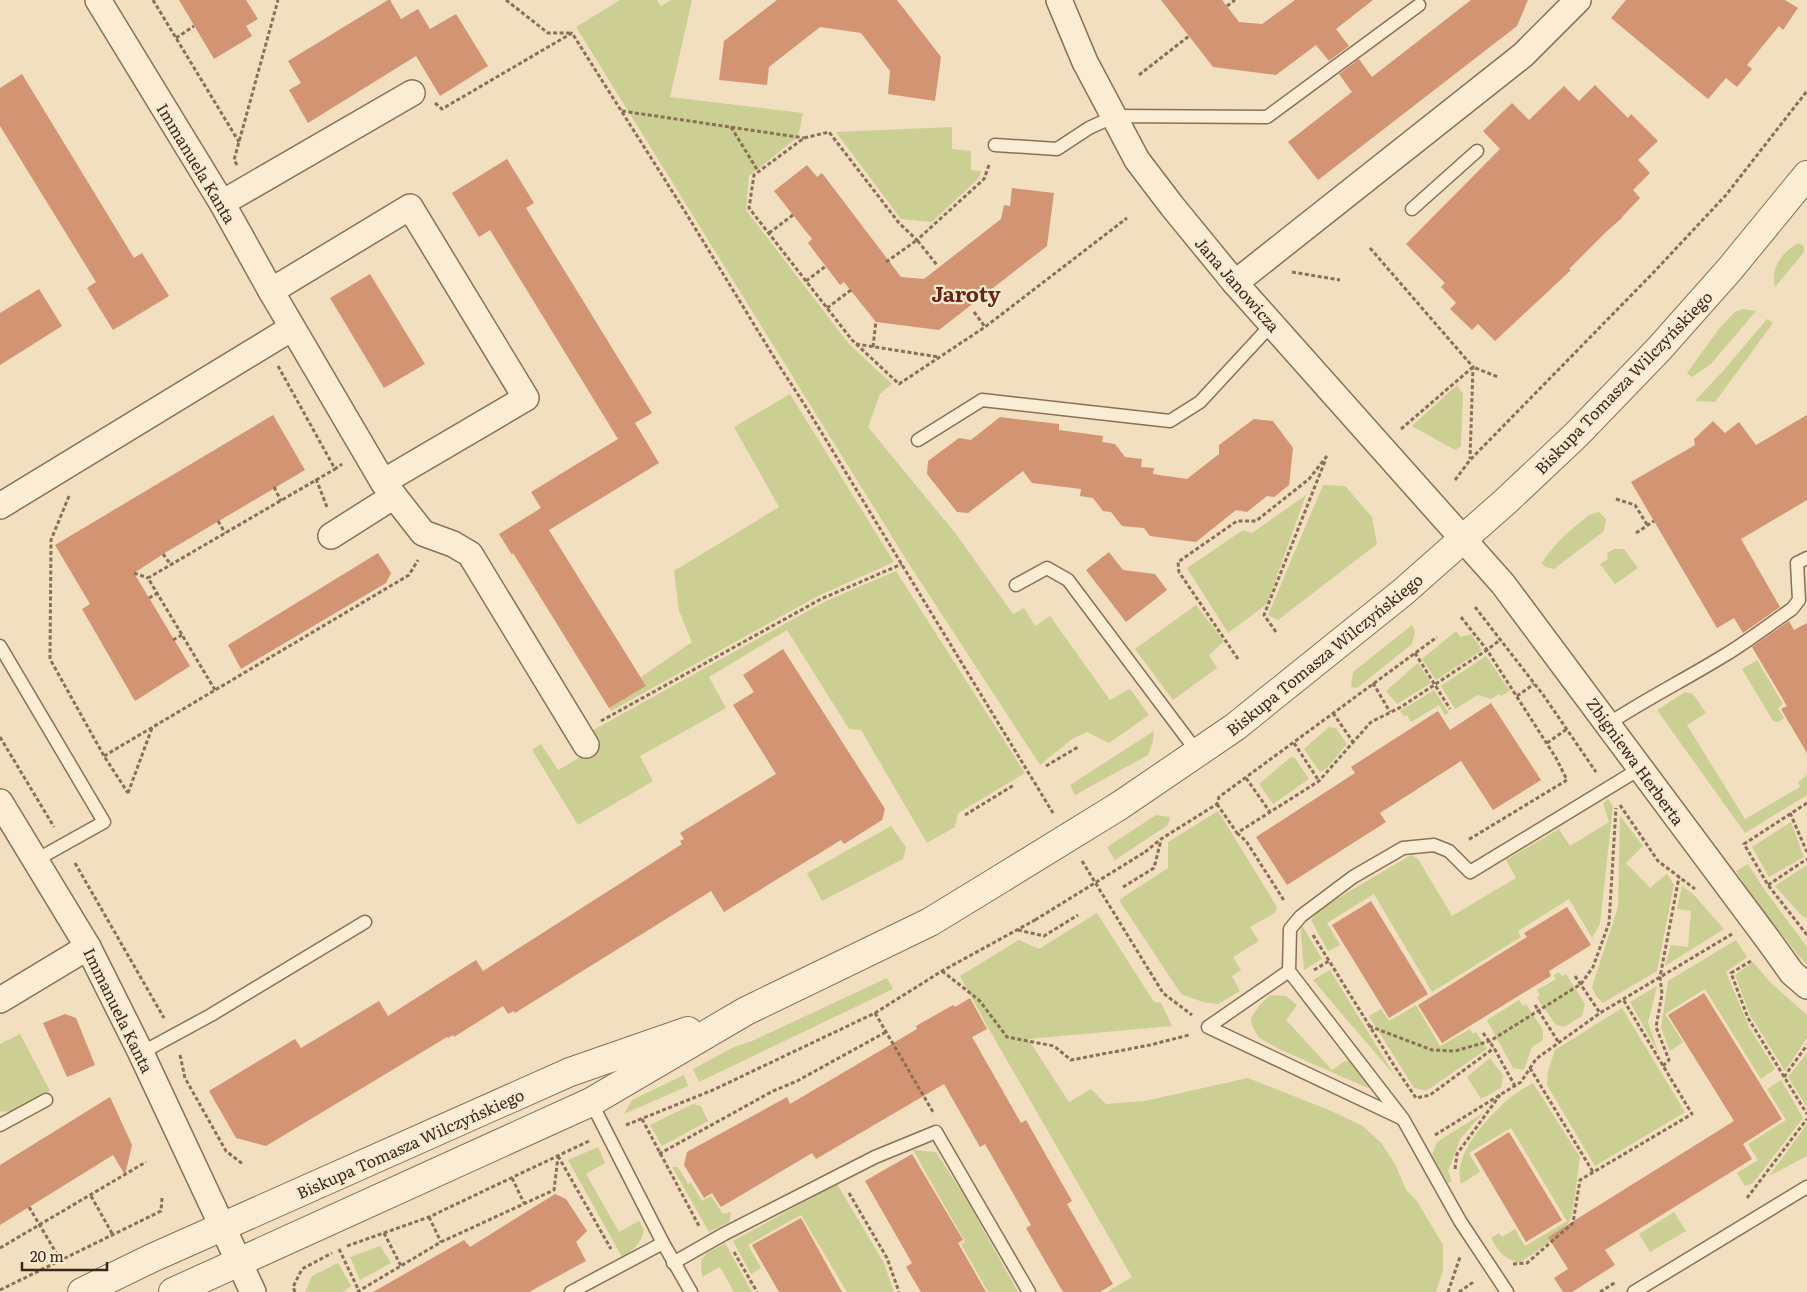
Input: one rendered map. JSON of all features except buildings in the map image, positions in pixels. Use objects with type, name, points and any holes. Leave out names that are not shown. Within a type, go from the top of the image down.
[{"type":"street","name":"Immanuela Kanta","points":[[98,0],[222,204],[270,291],[364,450],[389,489],[423,533],[429,535]]},
{"type":"street","name":"Jana Janowicza","points":[[1059,0],[1085,62],[1137,160],[1235,283],[1463,538]]},
{"type":"street","points":[[1235,283],[1523,55],[1578,0]]},
{"type":"street","points":[[222,204],[412,93]]},
{"type":"street","name":"Biskupa Tomasza Wilczyńskiego","points":[[173,1292],[591,1102],[746,1012],[930,922],[1119,806],[1198,753],[1235,727],[1402,592],[1506,501],[1577,434],[1652,356],[1730,269],[1807,175]]},
{"type":"street","points":[[270,291],[410,207],[526,398],[389,489],[330,524]]},
{"type":"street","points":[[0,506],[292,328]]},
{"type":"street","points":[[429,535],[453,544],[470,554],[582,739]]},
{"type":"street","name":"Zbigniewa Herberta","points":[[1463,538],[1504,584],[1792,973],[1807,986]]},
{"type":"street","name":"Immanuela Kanta","points":[[0,802],[88,947],[141,1053],[253,1292]]},
{"type":"street","points":[[0,1000],[88,947]]},
{"type":"street","name":"Biskupa Tomasza Wilczyńskiego","points":[[82,1292],[152,1258],[570,1072],[746,1012]]},
{"type":"lane","points":[[995,146],[1057,149],[1089,128],[1115,116],[1267,117],[1419,5]]},
{"type":"lane","points":[[1412,209],[1477,151]]},
{"type":"lane","points":[[918,440],[982,400],[1170,420],[1200,402],[1272,324]]},
{"type":"lane","points":[[1608,724],[1642,702],[1660,694],[1725,655],[1792,609],[1799,600],[1797,563],[1807,558]]},
{"type":"lane","points":[[1016,585],[1047,568],[1068,580],[1198,753]]},
{"type":"lane","points":[[0,646],[104,822],[36,860]]},
{"type":"lane","points":[[1507,1292],[1468,1233],[1403,1119],[1289,971],[1290,929],[1301,916],[1353,877],[1403,848],[1434,845],[1449,851],[1470,872],[1640,768]]},
{"type":"lane","points":[[141,1053],[211,1014],[365,922]]},
{"type":"lane","points":[[1208,1027],[1289,971]]},
{"type":"lane","points":[[1208,1027],[1403,1119]]},
{"type":"lane","points":[[0,1125],[46,1100]]},
{"type":"lane","points":[[591,1102],[662,1243],[691,1292]]},
{"type":"lane","points":[[673,1263],[724,1234],[875,1157],[936,1132],[1029,1292]]},
{"type":"lane","points":[[1634,1292],[1807,1187]]},
{"type":"lane","points":[[571,1292],[662,1243]]},
{"type":"path","points":[[152,0],[238,142]]},
{"type":"path","points":[[506,0],[548,33],[572,33]]},
{"type":"path","points":[[1227,6],[1235,0]]},
{"type":"path","points":[[249,188],[234,160],[279,1]]},
{"type":"path","points":[[176,38],[194,26]]},
{"type":"path","points":[[412,93],[426,95],[442,108],[572,33]]},
{"type":"path","points":[[572,33],[902,564],[1037,786]]},
{"type":"path","points":[[1139,75],[1189,36]]},
{"type":"path","points":[[1455,480],[1470,460],[1653,273],[1726,195],[1807,91]]},
{"type":"path","points":[[622,111],[804,138]]},
{"type":"path","points":[[731,127],[758,171]]},
{"type":"path","points":[[937,265],[917,240],[899,223],[828,132],[804,138],[754,175],[749,208],[856,344],[899,384],[985,326],[1126,218]]},
{"type":"path","points":[[886,262],[917,240],[984,179],[995,146]]},
{"type":"path","points":[[769,233],[793,215]]},
{"type":"path","points":[[1370,248],[1472,367],[1498,377]]},
{"type":"path","points":[[806,281],[826,266]]},
{"type":"path","points":[[1286,271],[1340,280]]},
{"type":"path","points":[[827,308],[851,290]]},
{"type":"path","points":[[974,312],[985,326]]},
{"type":"path","points":[[873,346],[876,321]]},
{"type":"path","points":[[856,344],[940,357]]},
{"type":"path","points":[[275,362],[334,469]]},
{"type":"path","points":[[1470,460],[1472,367]]},
{"type":"path","points":[[1401,429],[1472,367]]},
{"type":"path","points":[[148,578],[281,501],[364,450]]},
{"type":"path","points":[[1238,659],[1179,572],[1178,562],[1237,521],[1256,521],[1309,480],[1328,456],[1264,615],[1276,632]]},
{"type":"path","points":[[316,479],[330,524]]},
{"type":"path","points":[[274,487],[281,501]]},
{"type":"path","points":[[71,490],[51,540],[50,659],[104,756],[128,793],[152,728]]},
{"type":"path","points":[[1616,498],[1635,505],[1648,526]]},
{"type":"path","points":[[218,521],[225,533]]},
{"type":"path","points":[[1636,533],[1654,521]]},
{"type":"path","points":[[104,756],[409,575],[418,562],[429,535]]},
{"type":"path","points":[[163,554],[171,565]]},
{"type":"path","points":[[582,739],[821,599],[902,564]]},
{"type":"path","points":[[134,573],[148,578],[215,690]]},
{"type":"path","points":[[149,598],[158,594]]},
{"type":"path","points":[[1475,607],[1534,684],[1608,788]]},
{"type":"path","points":[[1449,851],[1492,827],[1567,780],[1547,743],[1517,696],[1487,650],[1461,617]]},
{"type":"path","points":[[173,640],[182,635]]},
{"type":"path","points":[[295,1292],[293,1287],[302,1269],[339,1249],[429,1217],[606,1133],[713,1090],[875,1013],[942,971],[1018,930],[1146,852],[1161,839],[1217,804],[1219,798],[1437,636]]},
{"type":"path","points":[[1237,833],[1319,781],[1372,722],[1500,640]]},
{"type":"path","points":[[1415,653],[1450,709]]},
{"type":"path","points":[[1373,683],[1390,712]]},
{"type":"path","points":[[1517,696],[1534,684]]},
{"type":"path","points":[[1333,713],[1353,742]]},
{"type":"path","points":[[1547,743],[1567,729]]},
{"type":"path","points":[[0,737],[58,834]]},
{"type":"path","points":[[1294,743],[1319,781]]},
{"type":"path","points":[[1046,766],[1078,747]]},
{"type":"path","points":[[1246,778],[1270,812]]},
{"type":"path","points":[[965,815],[1014,785]]},
{"type":"path","points":[[1369,1026],[1432,1050],[1455,1051],[1490,1041],[1581,984],[1592,967],[1609,923],[1616,800],[1658,861],[1699,893]]},
{"type":"path","points":[[1807,803],[1744,844],[1768,885],[1807,935]]},
{"type":"path","points":[[1217,804],[1237,833],[1246,841],[1290,910],[1301,916],[1416,1098],[1430,1095],[1494,1048]]},
{"type":"path","points":[[1790,813],[1807,852]]},
{"type":"path","points":[[1123,887],[1154,868],[1161,839]]},
{"type":"path","points":[[72,858],[167,1024]]},
{"type":"path","points":[[1768,885],[1807,859]]},
{"type":"path","points":[[1663,1066],[1668,1060],[1656,1027],[1662,994],[1660,977],[1678,877]]},
{"type":"path","points":[[1105,900],[1163,993],[1208,1027]]},
{"type":"path","points":[[1018,930],[1044,936],[1078,915]]},
{"type":"path","points":[[1801,929],[1807,925]]},
{"type":"path","points":[[1417,1145],[1521,1082],[1536,1059],[1623,999],[1734,932],[1739,939]]},
{"type":"path","points":[[1754,958],[1731,973],[1748,1018],[1807,1114]]},
{"type":"path","points":[[942,971],[978,1000],[1007,1037],[1054,1046],[1070,1060],[1150,1045],[1183,1037],[1208,1027]]},
{"type":"path","points":[[1576,976],[1600,1014]]},
{"type":"path","points":[[1508,1261],[1515,1265],[1527,1263],[1573,1223],[1580,1180],[1692,1114],[1623,999]]},
{"type":"path","points":[[1535,1005],[1559,1043]]},
{"type":"path","points":[[875,1013],[934,1115],[936,1132]]},
{"type":"path","points":[[659,1154],[772,1091],[797,1081],[886,1032]]},
{"type":"path","points":[[1484,1032],[1515,1086]]},
{"type":"path","points":[[1784,1077],[1807,1044]]},
{"type":"path","points":[[178,1048],[185,1078],[226,1151],[244,1164]]},
{"type":"path","points":[[1530,1068],[1594,1172]]},
{"type":"path","points":[[1455,1172],[1457,1154],[1500,1095]]},
{"type":"path","points":[[642,1119],[708,1243]]},
{"type":"path","points":[[1742,1204],[1807,1119]]},
{"type":"path","points":[[339,1249],[358,1291],[441,1242],[554,1190],[558,1156]]},
{"type":"path","points":[[558,1156],[614,1255],[612,1270]]},
{"type":"path","points":[[0,1248],[146,1162]]},
{"type":"path","points":[[839,1176],[887,1258],[900,1292]]},
{"type":"path","points":[[512,1178],[524,1203]]},
{"type":"path","points":[[91,1196],[113,1235]]},
{"type":"path","points":[[0,1290],[162,1211],[162,1198]]},
{"type":"path","points":[[29,1207],[60,1260]]},
{"type":"path","points":[[429,1217],[441,1242]]},
{"type":"path","points":[[384,1233],[401,1266]]},
{"type":"path","points":[[1448,1292],[1468,1233]]},
{"type":"path","points":[[724,1234],[757,1292]]},
{"type":"path","points":[[1600,1292],[1617,1282]]},
{"type":"green space","points":[[620,0],[657,0],[661,6],[671,0],[692,0],[670,97],[803,113],[798,137],[749,176],[746,210],[849,344],[892,384],[880,394],[868,427],[956,534],[1013,614],[1024,608],[1035,626],[1050,616],[1110,700],[1130,689],[1149,715],[1109,743],[1087,732],[1072,739],[1040,765],[909,564],[576,27]]},
{"type":"green space","points":[[952,127],[952,149],[971,151],[971,170],[981,171],[979,178],[932,222],[901,219],[836,132]]},
{"type":"green space","points":[[1798,243],[1804,246],[1804,252],[1775,287],[1774,273],[1779,261],[1787,251]]},
{"type":"green space","points":[[1743,309],[1756,311],[1711,364],[1692,377],[1687,373],[1718,330],[1735,312]]},
{"type":"green space","points":[[1767,319],[1773,323],[1715,402],[1695,401],[1723,371]]},
{"type":"green space","points":[[1457,385],[1463,394],[1461,446],[1455,450],[1412,426]]},
{"type":"green space","points":[[790,394],[894,562],[818,596],[611,711],[609,708],[646,686],[641,677],[692,642],[679,611],[674,571],[779,507],[734,427]]},
{"type":"green space","points":[[1323,485],[1345,486],[1372,517],[1377,544],[1278,620],[1268,615]]},
{"type":"green space","points":[[1306,495],[1267,604],[1228,633],[1187,568],[1243,530],[1252,533]]},
{"type":"green space","points":[[1599,512],[1606,519],[1604,531],[1554,569],[1545,567],[1542,563],[1551,550],[1588,516]]},
{"type":"green space","points":[[1614,549],[1624,549],[1638,568],[1615,584],[1600,564],[1608,559],[1607,553]]},
{"type":"green space","points":[[896,571],[1025,773],[958,813],[955,827],[927,843],[861,730],[849,729],[787,630],[709,677],[726,708],[640,756],[653,781],[578,825],[532,750],[541,744],[558,770],[596,748],[588,733],[824,602]]},
{"type":"green space","points":[[1196,605],[1224,641],[1209,655],[1217,668],[1173,700],[1135,649]]},
{"type":"green space","points":[[1412,625],[1415,632],[1412,644],[1357,688],[1351,687],[1353,672]]},
{"type":"green space","points":[[1456,631],[1460,637],[1471,634],[1482,650],[1436,680],[1422,659]]},
{"type":"green space","points":[[1486,656],[1510,691],[1501,696],[1499,694],[1491,699],[1478,695],[1455,709],[1441,686]]},
{"type":"green space","points":[[1757,660],[1783,704],[1778,708],[1784,718],[1779,722],[1773,721],[1742,669]]},
{"type":"green space","points":[[1418,663],[1431,683],[1397,704],[1386,691]]},
{"type":"green space","points":[[1434,690],[1449,713],[1445,715],[1439,705],[1411,722],[1407,715],[1404,716],[1400,711]]},
{"type":"green space","points":[[1685,692],[1693,694],[1706,713],[1687,725],[1745,819],[1800,787],[1798,782],[1807,775],[1807,795],[1745,833],[1657,710]]},
{"type":"green space","points":[[1329,727],[1336,728],[1347,744],[1326,769],[1320,772],[1304,749]]},
{"type":"green space","points":[[1154,731],[1148,755],[1075,795],[1070,785]]},
{"type":"green space","points":[[1291,757],[1295,758],[1309,779],[1273,804],[1259,784]]},
{"type":"green space","points":[[1608,799],[1613,806],[1600,924],[1592,938],[1569,899],[1518,931],[1521,937],[1432,992],[1374,894],[1327,923],[1340,945],[1328,951],[1311,920],[1321,908],[1411,855],[1418,859],[1452,916],[1516,878],[1506,860],[1559,829],[1570,846],[1609,822],[1603,803]]},
{"type":"green space","points":[[1218,811],[1277,907],[1275,913],[1250,927],[1259,941],[1233,957],[1241,970],[1232,976],[1240,991],[1218,1004],[1203,1002],[1181,994],[1119,900],[1168,868],[1168,842]]},
{"type":"green space","points":[[1156,815],[1170,817],[1168,825],[1115,860],[1107,847]]},
{"type":"green space","points":[[1620,816],[1643,846],[1626,863],[1650,888],[1667,874],[1674,885],[1657,971],[1603,1003],[1596,996],[1592,987],[1618,907]]},
{"type":"green space","points":[[1791,822],[1804,857],[1769,877],[1752,847]]},
{"type":"green space","points":[[891,826],[906,847],[903,859],[822,901],[807,873]]},
{"type":"green space","points":[[1748,864],[1766,892],[1807,947],[1807,965],[1754,899],[1736,871]]},
{"type":"green space","points":[[1807,865],[1807,918],[1802,916],[1775,886]]},
{"type":"green space","points":[[1682,886],[1693,894],[1724,929],[1665,966],[1671,945],[1688,947],[1691,911],[1677,909]]},
{"type":"green space","points":[[1097,913],[1154,1002],[1161,1003],[1172,1026],[1028,1039],[1069,1102],[1091,1089],[1106,1104],[1145,1101],[1248,1078],[1329,1110],[1363,1126],[1382,1144],[1395,1164],[1406,1190],[1417,1201],[1443,1245],[1443,1270],[1436,1292],[1107,1292],[1132,1277],[960,976],[1019,940],[1039,949]]},
{"type":"green space","points":[[1300,922],[1322,959],[1304,970]]},
{"type":"green space","points":[[1736,940],[1747,957],[1726,972],[1749,1027],[1775,1069],[1761,1079],[1705,989],[1665,1014],[1683,1042],[1670,1051],[1661,1028],[1668,981]]},
{"type":"green space","points":[[1753,962],[1771,983],[1807,1015],[1807,1038],[1785,1071],[1750,1015],[1735,975]]},
{"type":"green space","points":[[1330,970],[1395,1076],[1313,980]]},
{"type":"green space","points":[[1559,972],[1562,976],[1566,974],[1585,1004],[1582,1016],[1564,1027],[1556,1025],[1537,998],[1540,995],[1537,990],[1556,979],[1554,975]]},
{"type":"green space","points":[[887,978],[893,989],[699,1082],[693,1069],[734,1047],[752,1041]]},
{"type":"green space","points":[[1657,986],[1648,1022],[1659,1054],[1630,1002]]},
{"type":"green space","points":[[1270,995],[1286,996],[1297,1005],[1286,1020],[1332,1070],[1350,1059],[1371,1086],[1368,1088],[1281,1050],[1259,1038],[1252,1026],[1251,1018]]},
{"type":"green space","points":[[1519,1000],[1523,1006],[1526,1004],[1543,1030],[1543,1040],[1532,1047],[1524,1070],[1513,1068],[1487,1020]]},
{"type":"green space","points":[[1416,1005],[1440,1046],[1470,1029],[1473,1034],[1476,1032],[1487,1049],[1426,1091],[1414,1088],[1369,1016],[1381,1009],[1389,1021]]},
{"type":"green space","points":[[1622,1008],[1685,1112],[1595,1166],[1547,1085],[1548,1071],[1555,1050]]},
{"type":"green space","points":[[20,1034],[50,1091],[12,1111],[0,1111],[0,1044]]},
{"type":"green space","points":[[1807,1053],[1807,1107],[1788,1077]]},
{"type":"green space","points":[[1490,1058],[1503,1075],[1501,1088],[1481,1099],[1467,1077]]},
{"type":"green space","points":[[684,1075],[688,1086],[624,1114],[632,1100]]},
{"type":"green space","points":[[1781,1080],[1803,1118],[1753,1183],[1745,1186],[1737,1173],[1758,1160],[1748,1144],[1786,1120],[1767,1089]]},
{"type":"green space","points":[[1533,1083],[1580,1157],[1569,1222],[1554,1238],[1519,1263],[1502,1254],[1491,1238],[1499,1233],[1502,1237],[1515,1229],[1525,1246],[1567,1221],[1511,1128],[1469,1153],[1480,1172],[1461,1184],[1460,1173],[1466,1149],[1481,1127],[1507,1100]]},
{"type":"green space","points":[[693,1104],[701,1106],[708,1121],[662,1146],[650,1125]]},
{"type":"green space","points":[[1483,1113],[1461,1138],[1448,1171],[1452,1181],[1448,1183],[1432,1155],[1437,1142]]},
{"type":"green space","points":[[1807,1124],[1807,1156],[1769,1176]]},
{"type":"green space","points":[[598,1147],[605,1163],[586,1174],[619,1232],[639,1221],[644,1230],[636,1246],[622,1257],[568,1160]]},
{"type":"green space","points":[[913,1150],[936,1152],[965,1197],[1018,1292],[988,1292],[961,1244],[965,1242]]},
{"type":"green space","points":[[672,1167],[678,1167],[688,1184],[691,1183],[702,1201],[711,1196],[723,1214],[730,1212],[729,1222],[709,1232]]},
{"type":"green space","points":[[837,1184],[884,1263],[894,1292],[847,1292],[801,1215],[748,1245],[761,1268],[751,1274],[733,1241]]},
{"type":"green space","points":[[1674,1212],[1686,1231],[1650,1252],[1639,1234]]},
{"type":"green space","points":[[725,1243],[752,1292],[734,1292],[720,1267],[702,1277],[701,1260],[707,1253]]},
{"type":"green space","points":[[380,1246],[391,1263],[360,1280],[350,1257]]},
{"type":"green space","points":[[338,1263],[351,1286],[343,1292],[305,1292],[312,1276]]},
{"type":"district","name":"Jaroty","points":[[966,292]]}]
